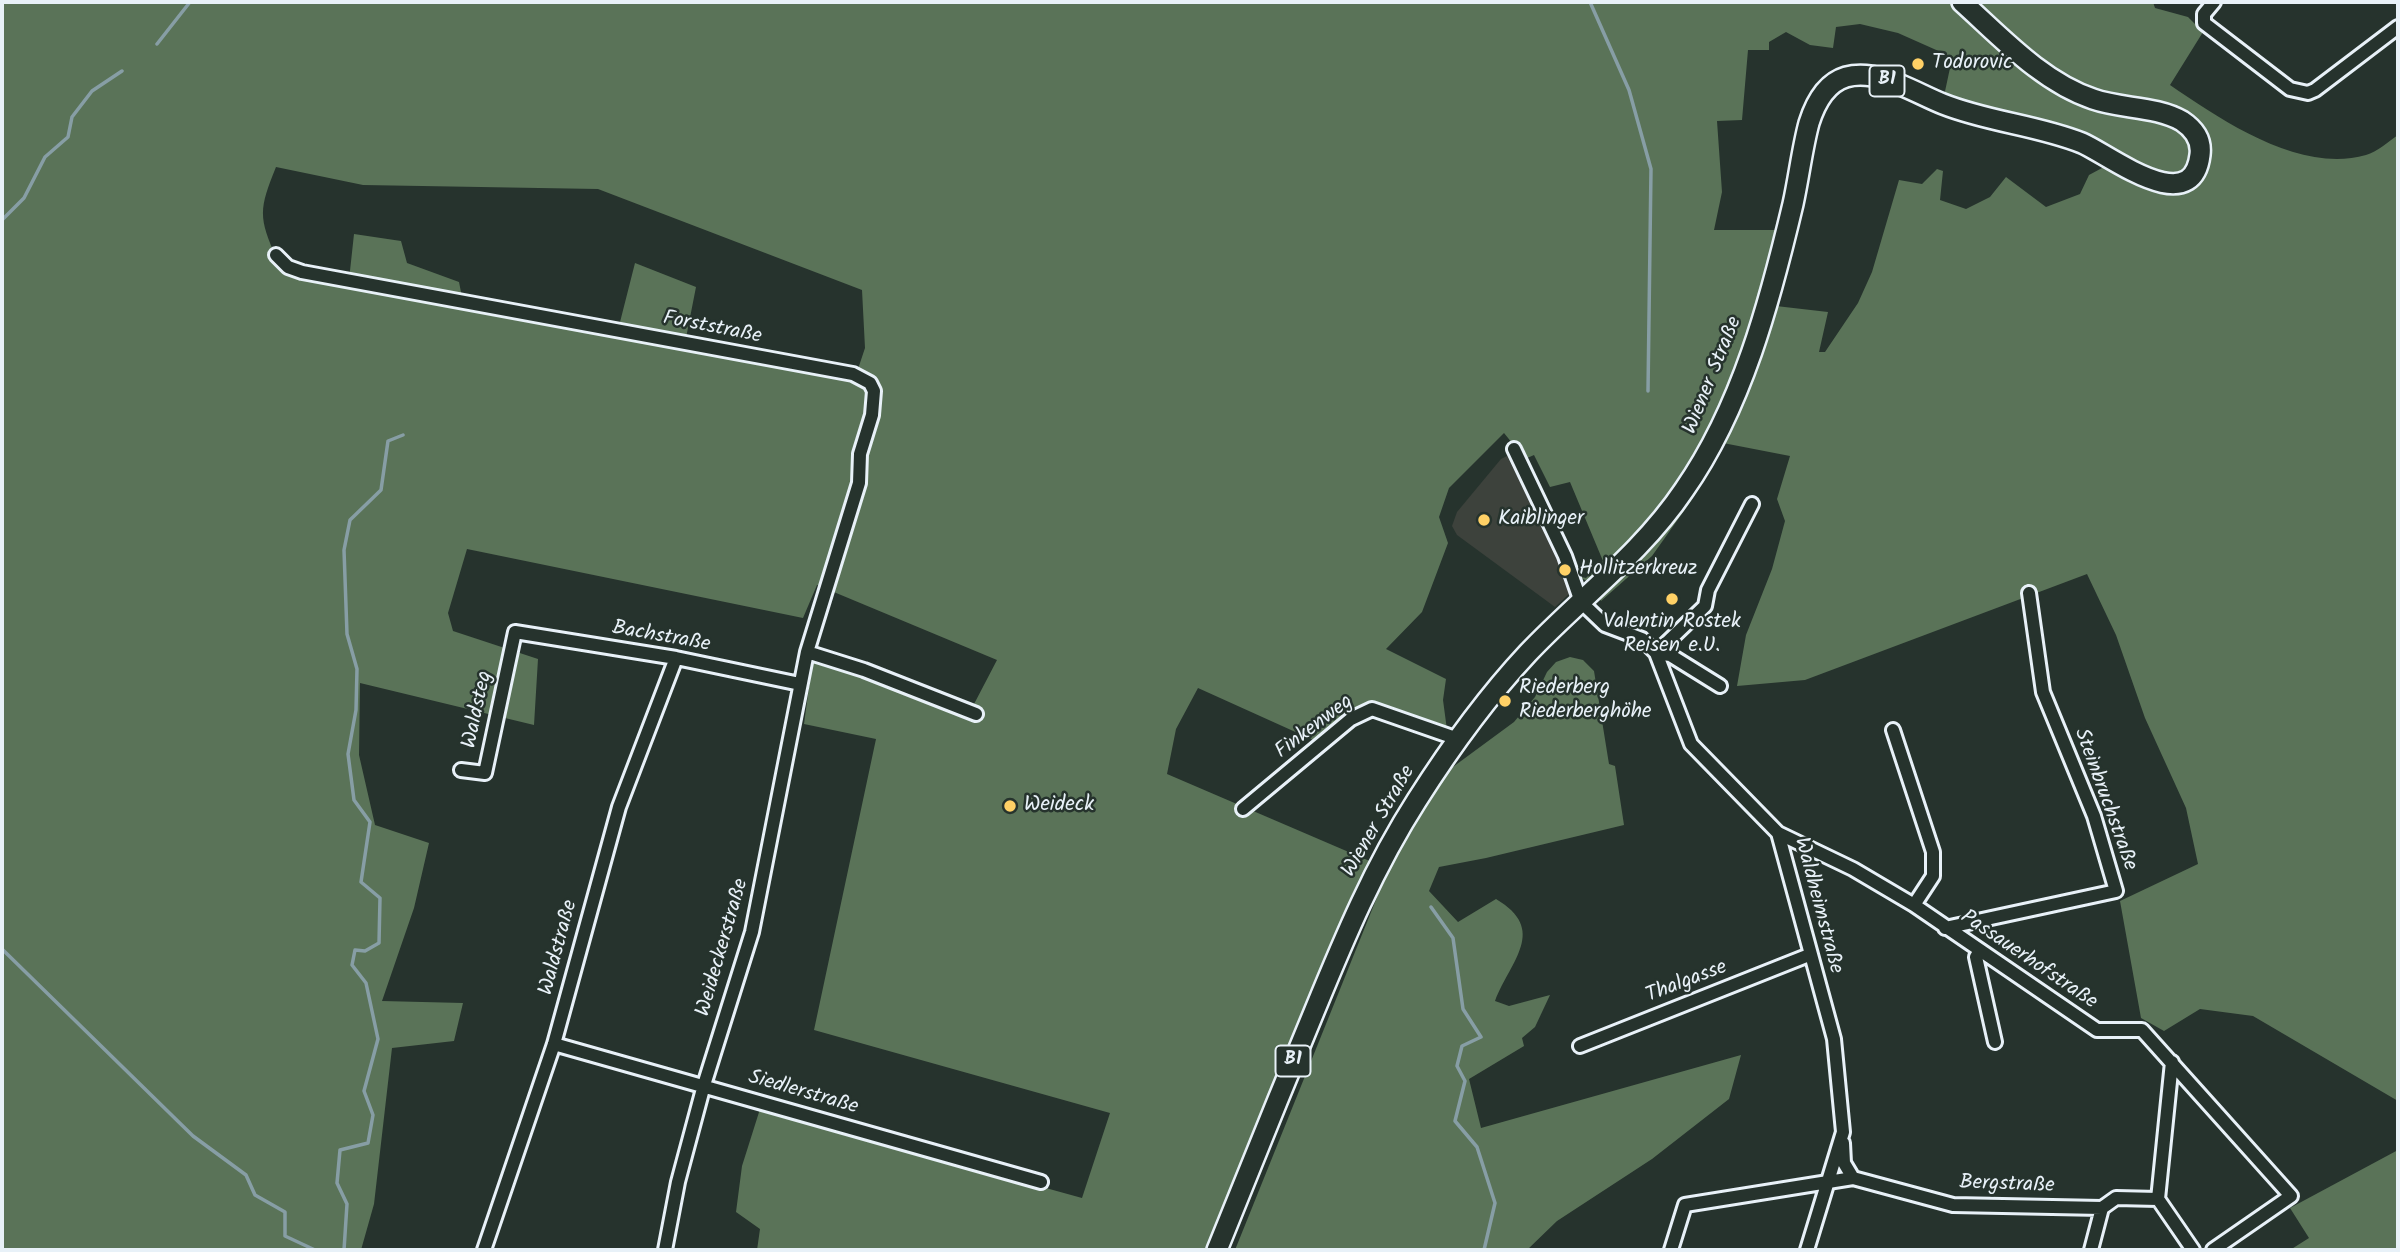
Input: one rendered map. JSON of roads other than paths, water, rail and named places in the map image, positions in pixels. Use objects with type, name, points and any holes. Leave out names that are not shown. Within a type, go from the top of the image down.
[{"type":"main road","name":"Wiener Straße","points":[[1217,1250],[1356,910],[1394,837],[1458,739],[1527,653],[1662,521],[1687,488],[1718,431],[1739,383],[1765,309],[1788,222],[1809,122],[1820,98],[1836,82],[1853,76],[1878,78],[1969,113],[2078,141],[2154,182],[2181,181],[2196,167],[2200,144],[2196,134],[2185,123],[2169,115],[2104,103],[2066,88],[1962,2]]},
{"type":"street","points":[[2214,2],[2204,14],[2204,23],[2280,82],[2301,93],[2315,90],[2398,27]]},
{"type":"street","name":"Forststraße","points":[[276,255],[288,267],[302,272],[853,374],[870,383],[874,391],[872,415],[860,454],[859,483],[853,510],[832,564],[807,652]]},
{"type":"street","points":[[1514,449],[1559,543],[1581,602],[1605,625],[1642,639],[1656,653],[1670,655],[1720,686]]},
{"type":"street","points":[[1656,653],[1705,606],[1707,590],[1752,504]]},
{"type":"street","name":"Steinbruchstraße","points":[[1945,928],[2116,891],[2094,816],[2043,692],[2029,593]]},
{"type":"street","name":"Bachstraße","points":[[515,632],[676,658],[800,684]]},
{"type":"street","name":"Waldsteg","points":[[461,770],[485,773],[515,632]]},
{"type":"street","points":[[807,652],[976,714]]},
{"type":"street","name":"Weideckerstraße","points":[[665,1250],[678,1182],[704,1085],[752,932],[807,652]]},
{"type":"street","name":"Waldheimstraße","points":[[1656,653],[1692,744],[1778,833],[1833,1039],[1844,1163],[1853,1178]]},
{"type":"street","name":"Waldstraße","points":[[484,1250],[554,1044],[619,807],[676,658]]},
{"type":"street","name":"Finkenweg","points":[[1243,808],[1351,719],[1372,709],[1458,739]]},
{"type":"street","points":[[1893,730],[1933,852],[1933,876],[1914,905]]},
{"type":"street","name":"Passauerhofstraße","points":[[1778,833],[1853,870],[1914,905],[1979,952],[2097,1030],[2142,1030],[2291,1196],[2213,1250]]},
{"type":"street","points":[[1979,952],[1976,957],[1994,1042]]},
{"type":"street","name":"Thalgasse","points":[[1580,1046],[1809,955]]},
{"type":"street","name":"Siedlerstraße","points":[[554,1044],[1041,1182]]},
{"type":"street","points":[[2172,1062],[2158,1199],[2193,1250]]},
{"type":"street","name":"Waldheimstraße","points":[[1807,1250],[1843,1132]]},
{"type":"street","name":"Bergstraße","points":[[1671,1250],[1685,1205],[1853,1178],[1952,1205],[2102,1208],[2116,1198],[2158,1199]]},
{"type":"street","points":[[2091,1250],[2102,1208]]},
{"type":"waterway","points":[[157,44],[190,2]]},
{"type":"waterway","points":[[1590,2],[1629,90],[1651,169],[1648,391]]},
{"type":"waterway","points":[[2,220],[24,198],[45,157],[68,137],[72,117],[92,91],[122,71]]},
{"type":"waterway","points":[[344,1250],[347,1204],[337,1183],[340,1150],[368,1143],[373,1115],[364,1091],[378,1039],[366,983],[352,965],[355,950],[365,951],[379,943],[380,898],[361,882],[370,822],[354,800],[348,754],[356,710],[357,669],[347,634],[344,550],[350,520],[381,490],[388,441],[403,435]]},
{"type":"waterway","points":[[1431,907],[1453,938],[1463,1009],[1481,1037],[1462,1046],[1457,1066],[1465,1081],[1455,1121],[1477,1147],[1495,1203],[1484,1250]]},
{"type":"waterway","points":[[2,949],[193,1136],[246,1175],[255,1195],[285,1212],[285,1236],[315,1250]]},
{"type":"place","name":"Todorovic","points":[[1918,64]]},
{"type":"place","name":"Kaiblinger","points":[[1484,520]]},
{"type":"place","name":"Hollitzerkreuz","points":[[1565,570]]},
{"type":"place","name":"Valentin Rostek Reisen e.U.","points":[[1672,599]]},
{"type":"place","name":"Riederberg Riederberghöhe","points":[[1505,701]]},
{"type":"place","name":"Weideck","points":[[1010,806]]}]
